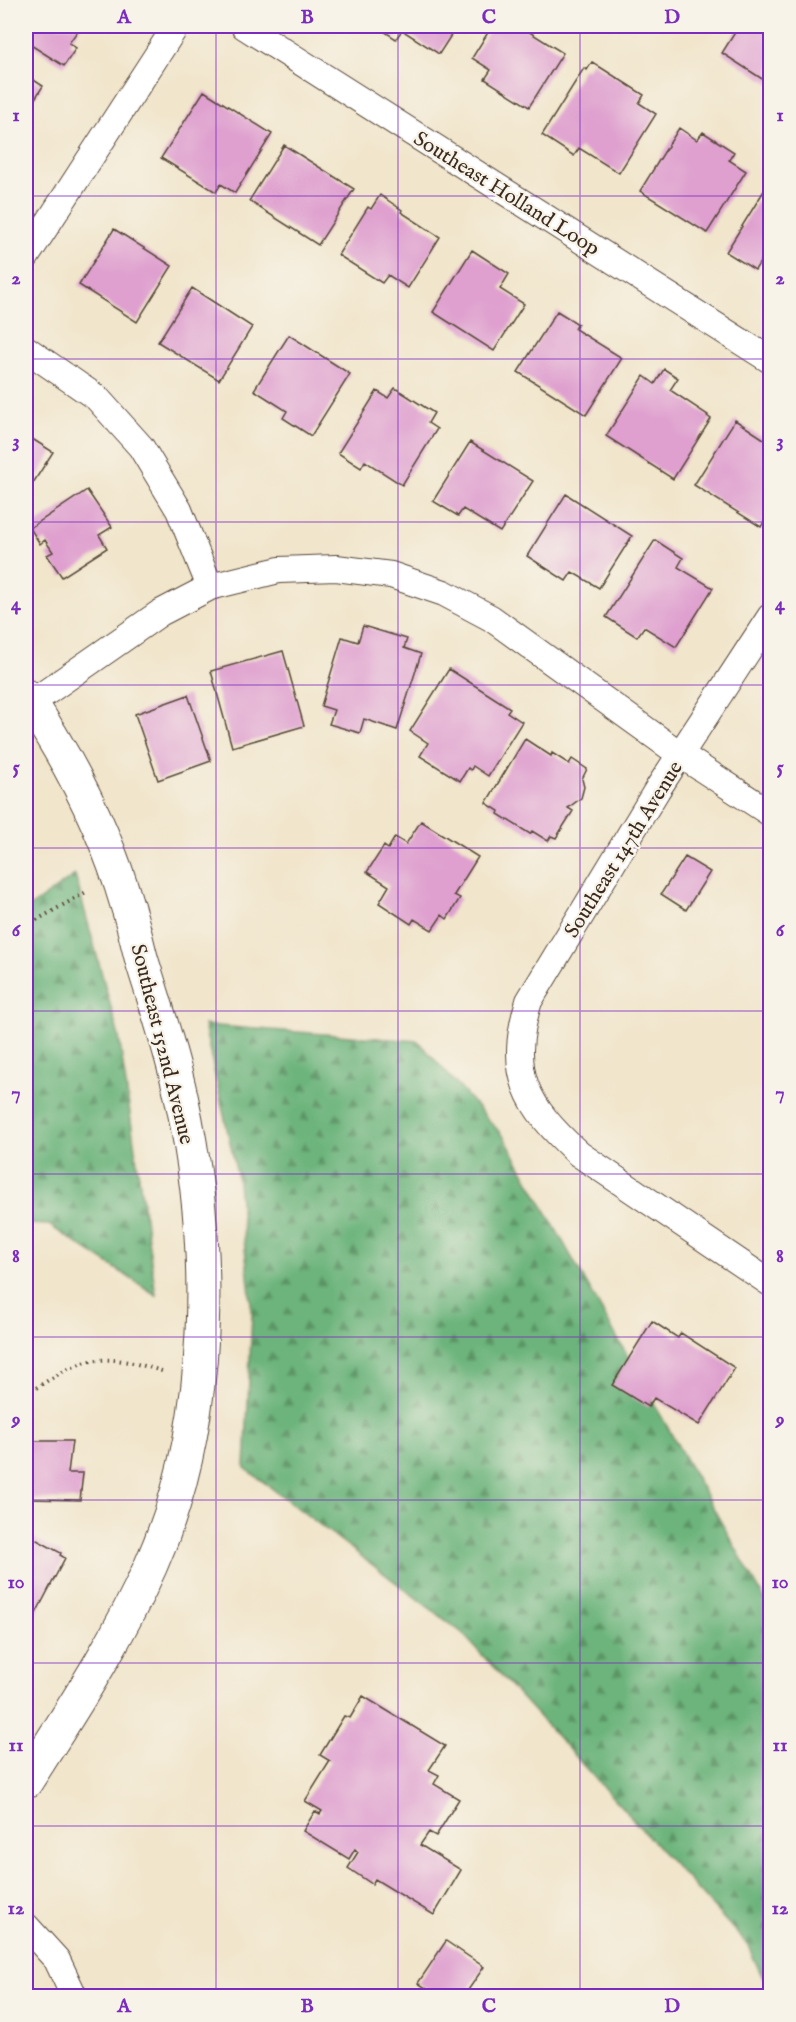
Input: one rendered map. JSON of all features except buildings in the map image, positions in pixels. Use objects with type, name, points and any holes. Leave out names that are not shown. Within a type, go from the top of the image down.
[{"type":"main road","name":"Southeast 152nd Avenue","points":[[26,1782],[125,1622],[152,1563],[179,1486],[189,1440],[198,1382],[201,1324],[197,1198],[181,1095],[117,874],[72,770],[28,700]]},
{"type":"street","points":[[26,257],[176,26]]},
{"type":"street","name":"Southeast Holland Loop","points":[[244,26],[771,360]]},
{"type":"street","points":[[26,349],[97,398],[141,447],[179,510],[210,587]]},
{"type":"street","points":[[28,700],[160,613],[210,587],[279,570],[336,568],[391,575],[444,593],[491,618],[681,755],[771,813]]},
{"type":"street","name":"Southeast 147th Avenue","points":[[771,617],[657,790],[529,1001],[521,1027],[519,1049],[523,1080],[528,1095],[553,1130],[579,1154],[771,1283]]},
{"type":"street","points":[[26,1926],[57,1960],[74,1996]]},
{"type":"path","points":[[26,926],[117,874]]},
{"type":"path","points":[[26,1394],[76,1366],[97,1360],[130,1363],[198,1382]]},
{"type":"green space","points":[[75,875],[119,1037],[156,1295],[49,1225],[26,1224],[26,910]]},
{"type":"green space","points":[[204,1025],[418,1041],[504,1137],[770,1609],[770,1993],[747,1944],[461,1632],[245,1468],[252,1313],[237,1174]]}]
